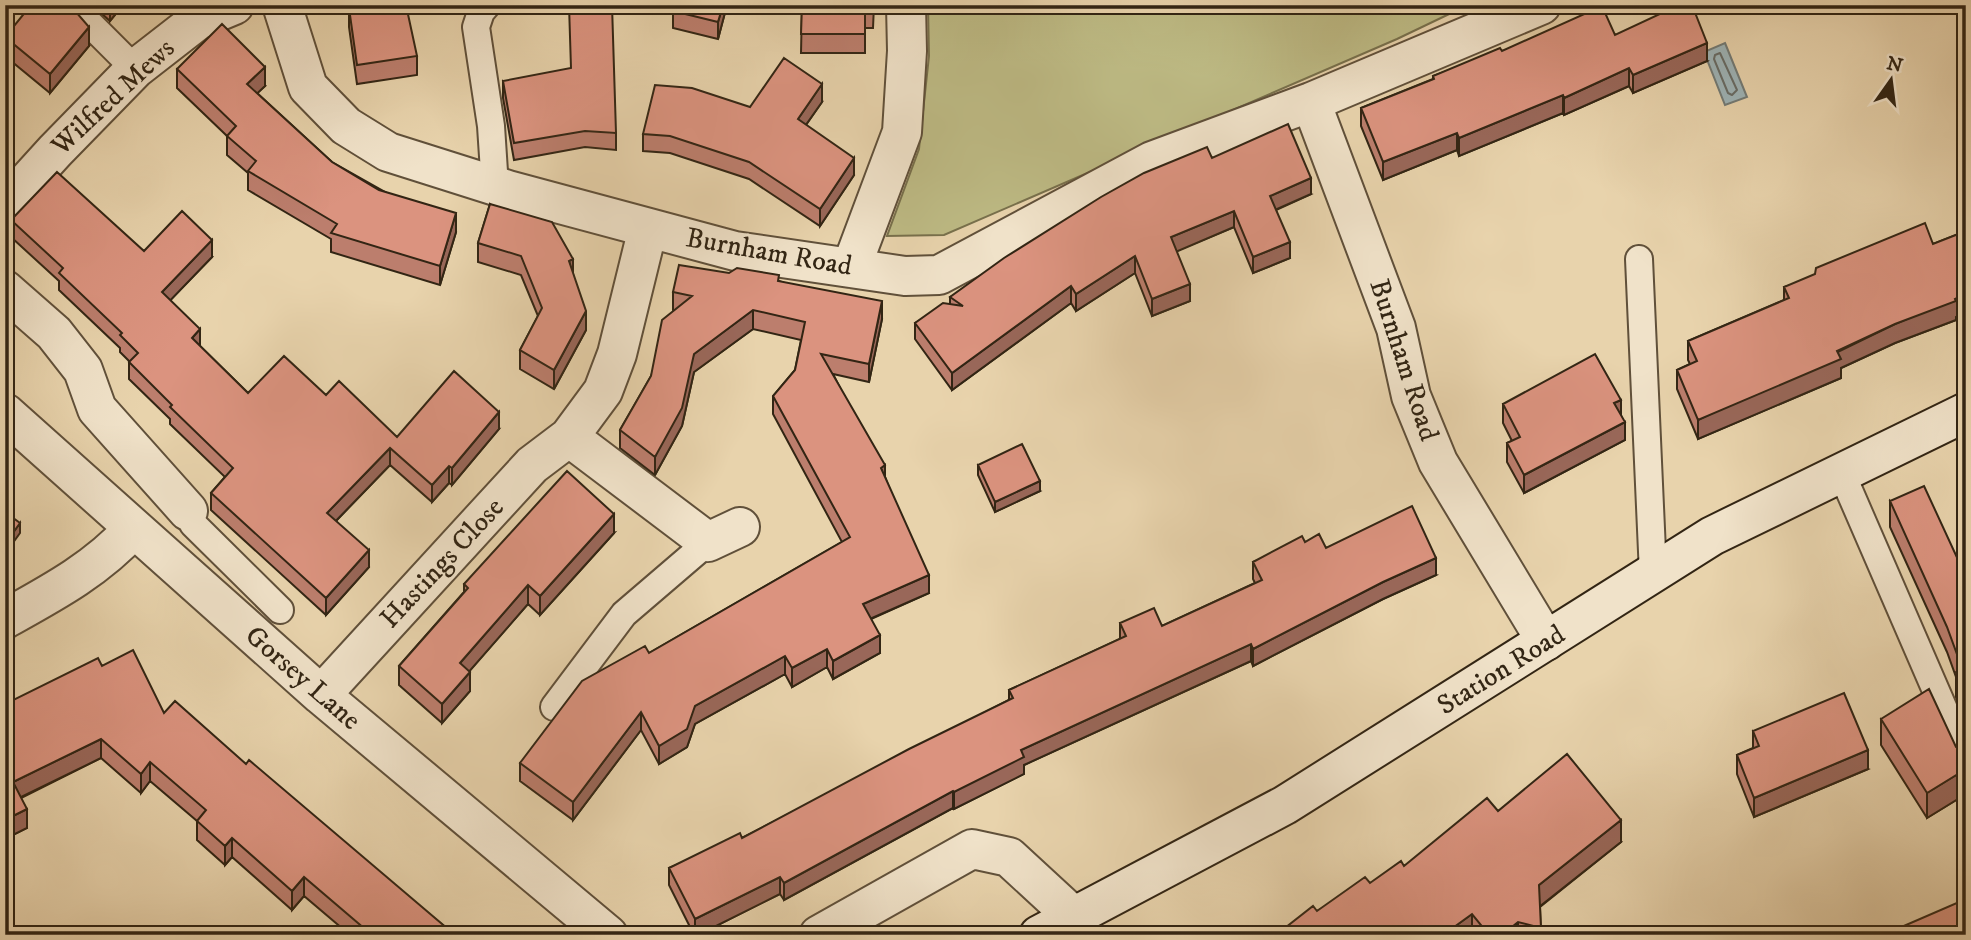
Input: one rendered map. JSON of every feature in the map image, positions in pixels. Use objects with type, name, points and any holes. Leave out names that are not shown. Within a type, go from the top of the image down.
[{"type":"street","name":"Wilfred Mews","points":[[5,206],[135,69],[198,20],[234,5]]},
{"type":"street","name":"Burnham Road","points":[[282,5],[308,87],[346,126],[388,152],[495,187],[735,251],[905,276],[939,275],[1152,161],[1311,102],[1541,5]]},
{"type":"street","points":[[851,268],[902,132],[907,51],[906,5]]},
{"type":"street","name":"Burnham Road","points":[[1311,102],[1395,328],[1411,396],[1438,462],[1546,641]]},
{"type":"street","name":"Hastings Close","points":[[321,695],[532,465],[569,437],[603,391],[617,354],[648,228]]},
{"type":"street","points":[[5,290],[54,333],[83,370],[97,409],[188,511]]},
{"type":"street","name":"Station Road","points":[[1039,935],[1285,805],[1712,537],[1966,412]]},
{"type":"street","name":"Gorsey Lane","points":[[5,413],[321,695],[608,935]]},
{"type":"street","points":[[569,437],[724,534]]},
{"type":"street","points":[[5,620],[72,582],[114,551],[133,529]]},
{"type":"street","points":[[819,935],[972,849],[1009,857],[1073,916]]},
{"type":"lane","points":[[71,5],[135,69]]},
{"type":"lane","points":[[487,5],[475,27],[491,126],[495,187]]},
{"type":"lane","points":[[1639,259],[1653,574]]},
{"type":"lane","points":[[1842,474],[1966,760]]},
{"type":"lane","points":[[188,511],[193,524],[280,610]]},
{"type":"lane","points":[[554,707],[624,614],[724,534]]},
{"type":"shaded area","points":[[928,5],[1468,5],[1397,39],[944,235],[887,236],[919,149],[929,56]]},
{"type":"water","points":[[1725,43],[1747,97],[1725,105],[1704,52]]},
{"type":"building","points":[[31,5],[70,5],[89,27],[50,74],[5,37]]},
{"type":"building","points":[[406,5],[417,56],[357,65],[349,8]]},
{"type":"building","points":[[569,5],[612,5],[616,133],[585,131],[514,143],[503,81],[571,68]]},
{"type":"building","points":[[675,5],[723,5],[718,22],[673,11]]},
{"type":"building","points":[[802,5],[873,5],[873,9],[865,9],[865,34],[801,34]]},
{"type":"building","points":[[1679,5],[1692,5],[1707,43],[1633,75],[1629,68],[1564,98],[1563,95],[1459,138],[1457,133],[1383,162],[1361,108],[1434,79],[1433,76],[1500,48],[1502,51],[1602,6],[1615,35]]},
{"type":"building","points":[[222,24],[265,67],[247,84],[332,162],[379,190],[456,213],[440,266],[331,233],[337,224],[248,171],[256,161],[227,136],[236,126],[177,69]]},
{"type":"building","points":[[784,58],[822,84],[798,119],[854,158],[820,209],[749,162],[670,136],[643,134],[655,85],[692,88],[750,107]]},
{"type":"building","points":[[1288,124],[1311,178],[1270,196],[1290,242],[1253,257],[1234,211],[1171,237],[1190,284],[1152,299],[1135,256],[1076,294],[1071,286],[952,373],[915,323],[943,303],[963,306],[950,297],[1004,258],[1144,173],[1207,147],[1212,158]]},
{"type":"building","points":[[57,172],[144,251],[182,211],[212,240],[162,292],[200,329],[192,338],[248,393],[284,356],[326,395],[339,381],[397,437],[454,371],[499,412],[452,468],[449,466],[432,485],[390,448],[327,513],[369,550],[326,598],[211,493],[233,468],[170,407],[172,405],[129,362],[138,353],[120,335],[122,333],[59,273],[63,268],[11,220]]},
{"type":"building","points":[[490,204],[552,222],[573,259],[569,261],[586,311],[554,370],[520,350],[542,308],[521,256],[478,243]]},
{"type":"building","points":[[1925,223],[1933,244],[1966,231],[1966,294],[1955,299],[1956,301],[1895,324],[1837,351],[1841,359],[1698,420],[1677,370],[1697,361],[1688,341],[1789,298],[1784,287],[1815,274],[1816,268]]},
{"type":"building","points":[[679,265],[729,273],[737,268],[779,275],[778,281],[882,301],[869,364],[821,354],[885,465],[881,468],[929,575],[863,604],[880,635],[833,661],[827,649],[792,668],[785,656],[695,706],[687,729],[659,746],[641,712],[573,802],[520,763],[582,681],[645,646],[649,653],[850,537],[773,396],[795,370],[805,322],[753,310],[694,354],[682,408],[655,457],[620,430],[651,376],[662,320],[692,296],[673,292]]},
{"type":"building","points":[[1595,354],[1621,400],[1614,403],[1625,422],[1524,475],[1507,443],[1520,437],[1503,404]]},
{"type":"building","points":[[1022,444],[1040,481],[995,502],[978,465]]},
{"type":"building","points":[[567,471],[614,514],[540,596],[528,585],[460,663],[470,672],[442,704],[399,666],[468,588],[464,584]]},
{"type":"building","points":[[1924,486],[1966,577],[1966,694],[1956,672],[1962,668],[1947,627],[1890,501]]},
{"type":"building","points":[[1412,506],[1436,558],[1383,582],[1253,649],[1251,644],[1021,750],[1024,757],[953,791],[784,883],[780,877],[695,919],[669,868],[740,833],[742,838],[909,749],[1013,698],[1009,690],[1126,636],[1120,623],[1154,608],[1162,626],[1262,580],[1253,562],[1302,536],[1305,542],[1319,534],[1326,548]]},
{"type":"building","points":[[5,512],[20,523],[5,544]]},
{"type":"building","points":[[133,650],[164,713],[175,701],[246,764],[249,760],[455,935],[372,935],[304,877],[292,891],[232,838],[225,846],[197,821],[206,810],[150,762],[141,774],[101,739],[13,782],[27,809],[5,820],[5,704],[98,658],[102,666]]},
{"type":"building","points":[[1929,689],[1956,747],[1966,750],[1966,769],[1927,793],[1881,719]]},
{"type":"building","points":[[1844,693],[1868,750],[1754,798],[1737,755],[1759,746],[1753,731]]},
{"type":"building","points":[[1567,754],[1621,820],[1539,885],[1541,928],[1518,922],[1502,935],[1489,935],[1472,914],[1443,935],[1276,935],[1313,906],[1317,911],[1365,877],[1370,883],[1401,861],[1404,866],[1487,798],[1498,811]]},
{"type":"building","points":[[1966,899],[1966,935],[1883,935]]}]
